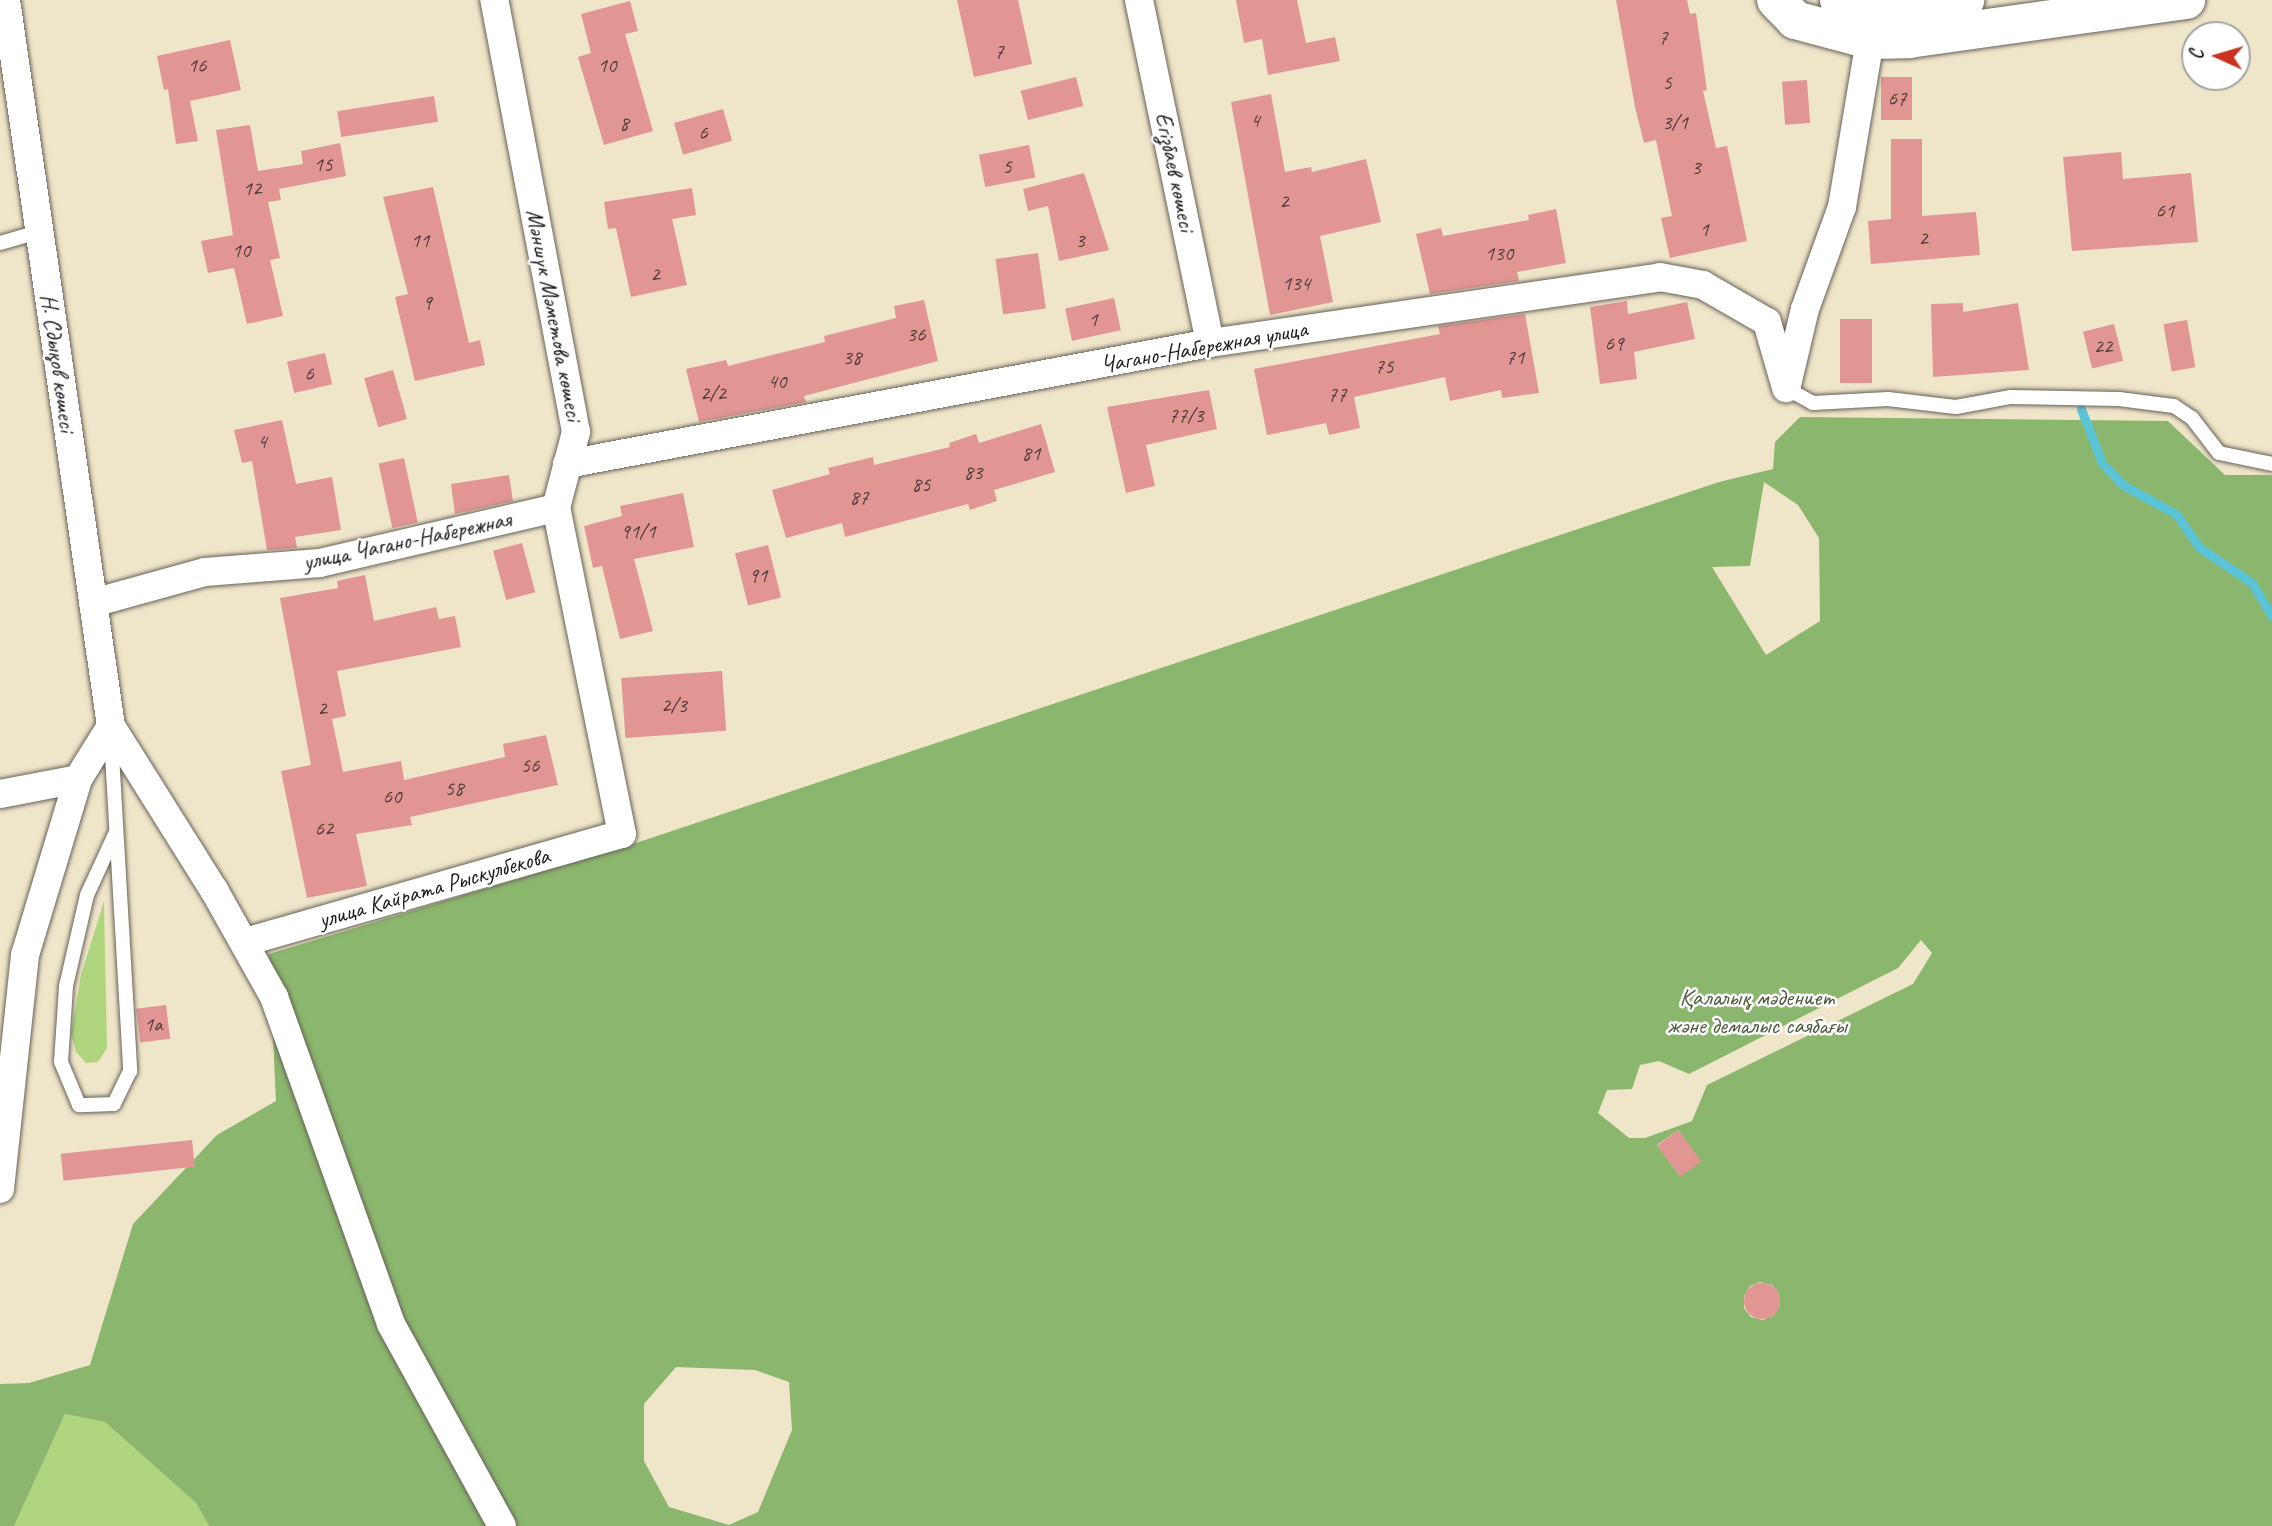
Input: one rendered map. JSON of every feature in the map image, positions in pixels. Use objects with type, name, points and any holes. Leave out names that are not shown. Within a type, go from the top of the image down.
[{"type":"main road","points":[[1776,0],[1795,20],[1870,40],[1909,39],[2186,0]]},
{"type":"main road","points":[[1839,0],[1892,10],[1955,1]]},
{"type":"street","name":"Н. Сдықов көшесі","points":[[6,0],[111,726]]},
{"type":"street","name":"Мәншүк Мәметова көшесі","points":[[494,0],[576,432],[556,508],[622,834]]},
{"type":"street","name":"Егізбаев көшесі","points":[[1139,0],[1210,343]]},
{"type":"street","points":[[1786,388],[1805,309],[1842,207],[1870,40]]},
{"type":"street","name":"Чагано-Набережная улица","points":[[567,464],[1210,343],[1660,277],[1703,285],[1767,322],[1786,388]]},
{"type":"street","name":"улица Чагано-Набережная","points":[[93,603],[205,572],[320,564],[556,508]]},
{"type":"street","points":[[0,1189],[25,955],[78,779],[111,726],[245,942],[274,997],[391,1324],[502,1526]]},
{"type":"street","points":[[0,794],[78,779]]},
{"type":"street","name":"улица Кайрата Рыскулбекова","points":[[245,942],[622,834]]},
{"type":"lane","points":[[0,243],[38,232]]},
{"type":"lane","points":[[1786,388],[1812,403],[1888,400],[1956,407],[2011,397],[2119,398],[2174,406],[2192,418],[2219,453],[2272,464]]},
{"type":"lane","points":[[111,726],[130,1071],[114,1104],[79,1105],[61,1062],[66,986],[87,895],[116,832]]},
{"type":"green space","name":"Қалалық мәдениет және демалыс саябағы","points":[[1800,417],[2168,421],[2225,475],[2272,475],[2272,1526],[209,1526],[196,1503],[105,1422],[65,1414],[14,1526],[0,1526],[0,1384],[29,1383],[90,1365],[133,1224],[217,1135],[276,1101],[269,954],[633,844],[1719,482],[1773,469],[1775,442]],"holes":[[[1764,482],[1798,505],[1819,538],[1820,621],[1766,655],[1712,567],[1750,566]],[[1921,940],[1932,953],[1913,984],[1707,1085],[1692,1121],[1645,1138],[1629,1138],[1598,1113],[1607,1090],[1632,1089],[1640,1065],[1659,1061],[1689,1074],[1898,968]],[[1678,1130],[1700,1161],[1680,1176],[1657,1145]],[[1760,1282],[1772,1285],[1779,1294],[1780,1305],[1774,1315],[1763,1320],[1751,1317],[1744,1308],[1744,1296],[1750,1286]],[[676,1367],[755,1370],[789,1382],[792,1430],[758,1512],[729,1525],[669,1507],[644,1461],[644,1404]]]},
{"type":"green space","points":[[104,901],[107,1048],[98,1062],[86,1063],[76,1052],[71,1034],[81,975]]},
{"type":"green space","points":[[65,1414],[105,1422],[196,1503],[209,1526],[14,1526]]},
{"type":"building","points":[[957,0],[1018,0],[1032,64],[974,77]]},
{"type":"building","points":[[1236,0],[1297,0],[1306,43],[1335,37],[1340,61],[1268,75],[1262,39],[1244,43]]},
{"type":"building","points":[[1616,0],[1687,0],[1690,14],[1696,13],[1707,90],[1703,91],[1716,148],[1727,146],[1747,241],[1670,258],[1661,218],[1672,216],[1656,140],[1644,143]]},
{"type":"building","points":[[630,1],[638,31],[625,34],[653,131],[604,145],[578,57],[591,53],[581,14]]},
{"type":"building","points":[[230,40],[241,90],[190,101],[198,141],[176,144],[168,89],[164,90],[157,56]]},
{"type":"building","points":[[1076,77],[1083,106],[1028,120],[1021,91]]},
{"type":"building","points":[[1881,77],[1912,77],[1912,120],[1881,120]]},
{"type":"building","points":[[1807,80],[1810,123],[1785,125],[1782,82]]},
{"type":"building","points":[[1271,94],[1285,172],[1311,167],[1312,172],[1366,159],[1381,222],[1320,236],[1333,302],[1270,315],[1231,102]]},
{"type":"building","points":[[434,96],[438,122],[341,137],[337,111]]},
{"type":"building","points":[[723,109],[732,141],[683,155],[674,123]]},
{"type":"building","points":[[250,125],[258,171],[303,164],[301,151],[340,143],[346,176],[279,189],[281,200],[268,202],[280,258],[270,260],[283,316],[247,324],[234,268],[208,273],[201,241],[233,235],[216,130]]},
{"type":"building","points":[[1891,139],[1922,139],[1922,216],[1976,212],[1980,255],[1871,264],[1868,221],[1891,219]]},
{"type":"building","points":[[1029,145],[1035,177],[985,187],[979,155]]},
{"type":"building","points":[[2121,152],[2123,179],[2191,173],[2198,242],[2072,251],[2063,157]]},
{"type":"building","points":[[1084,173],[1109,250],[1059,261],[1048,206],[1028,211],[1023,189]]},
{"type":"building","points":[[433,187],[469,343],[480,340],[485,365],[415,381],[395,297],[408,294],[383,197]]},
{"type":"building","points":[[692,188],[696,215],[672,219],[687,285],[631,297],[616,228],[608,229],[604,202]]},
{"type":"building","points":[[1556,209],[1566,263],[1517,272],[1519,281],[1430,294],[1416,234],[1441,228],[1443,236],[1529,220],[1528,215]]},
{"type":"building","points":[[1038,253],[1046,308],[1003,314],[995,259]]},
{"type":"building","points":[[1114,298],[1121,330],[1072,341],[1065,308]]},
{"type":"building","points":[[924,300],[938,361],[804,396],[806,402],[699,422],[686,369],[726,360],[728,366],[825,342],[824,336],[896,318],[894,306]]},
{"type":"building","points":[[1627,301],[1628,314],[1687,302],[1695,339],[1634,352],[1637,379],[1600,384],[1590,307]]},
{"type":"building","points":[[1963,303],[1963,312],[2018,303],[2029,370],[1933,377],[1931,304]]},
{"type":"building","points":[[1525,314],[1539,393],[1502,398],[1501,390],[1450,401],[1445,377],[1354,397],[1360,428],[1329,435],[1326,423],[1267,435],[1254,369],[1440,334],[1438,326]]},
{"type":"building","points":[[1840,319],[1872,319],[1872,383],[1840,383]]},
{"type":"building","points":[[2187,320],[2195,367],[2172,371],[2163,324]]},
{"type":"building","points":[[2114,324],[2123,361],[2092,369],[2083,332]]},
{"type":"building","points":[[325,353],[332,384],[294,393],[287,362]]},
{"type":"building","points":[[393,370],[407,419],[378,427],[364,378]]},
{"type":"building","points":[[1209,390],[1217,429],[1146,445],[1155,486],[1126,493],[1107,407]]},
{"type":"building","points":[[282,420],[296,484],[332,477],[341,530],[295,537],[297,548],[267,550],[252,461],[242,463],[234,430]]},
{"type":"building","points":[[1041,424],[1055,472],[994,490],[997,501],[970,510],[968,504],[845,537],[842,523],[786,538],[772,490],[830,474],[828,468],[873,457],[874,465],[950,447],[949,443],[976,434],[979,443]]},
{"type":"building","points":[[404,458],[418,523],[392,528],[379,463]]},
{"type":"building","points":[[509,475],[513,501],[455,514],[451,484]]},
{"type":"building","points":[[683,493],[694,547],[634,559],[653,631],[620,639],[602,566],[593,568],[584,526],[622,516],[620,506]]},
{"type":"building","points":[[522,543],[535,592],[506,600],[493,551]]},
{"type":"building","points":[[768,545],[781,597],[748,606],[735,553]]},
{"type":"building","points":[[365,575],[374,621],[436,607],[439,619],[455,616],[461,647],[337,671],[346,716],[332,719],[343,772],[401,761],[404,780],[505,757],[503,744],[546,735],[558,785],[410,817],[412,825],[356,834],[367,886],[307,898],[281,771],[311,765],[280,598],[338,588],[337,581]]},
{"type":"building","points":[[722,671],[726,731],[625,738],[621,678]]},
{"type":"building","points":[[166,1005],[170,1039],[140,1042],[136,1009]]},
{"type":"building","points":[[1678,1130],[1701,1161],[1681,1177],[1657,1146]]},
{"type":"building","points":[[192,1140],[195,1167],[64,1181],[61,1154]]},
{"type":"building","points":[[1762,1283],[1775,1288],[1780,1301],[1775,1314],[1762,1319],[1749,1314],[1744,1301],[1749,1288]]},
{"type":"waterway","points":[[2081,409],[2102,463],[2123,485],[2176,514],[2199,547],[2252,583],[2272,616]]}]
